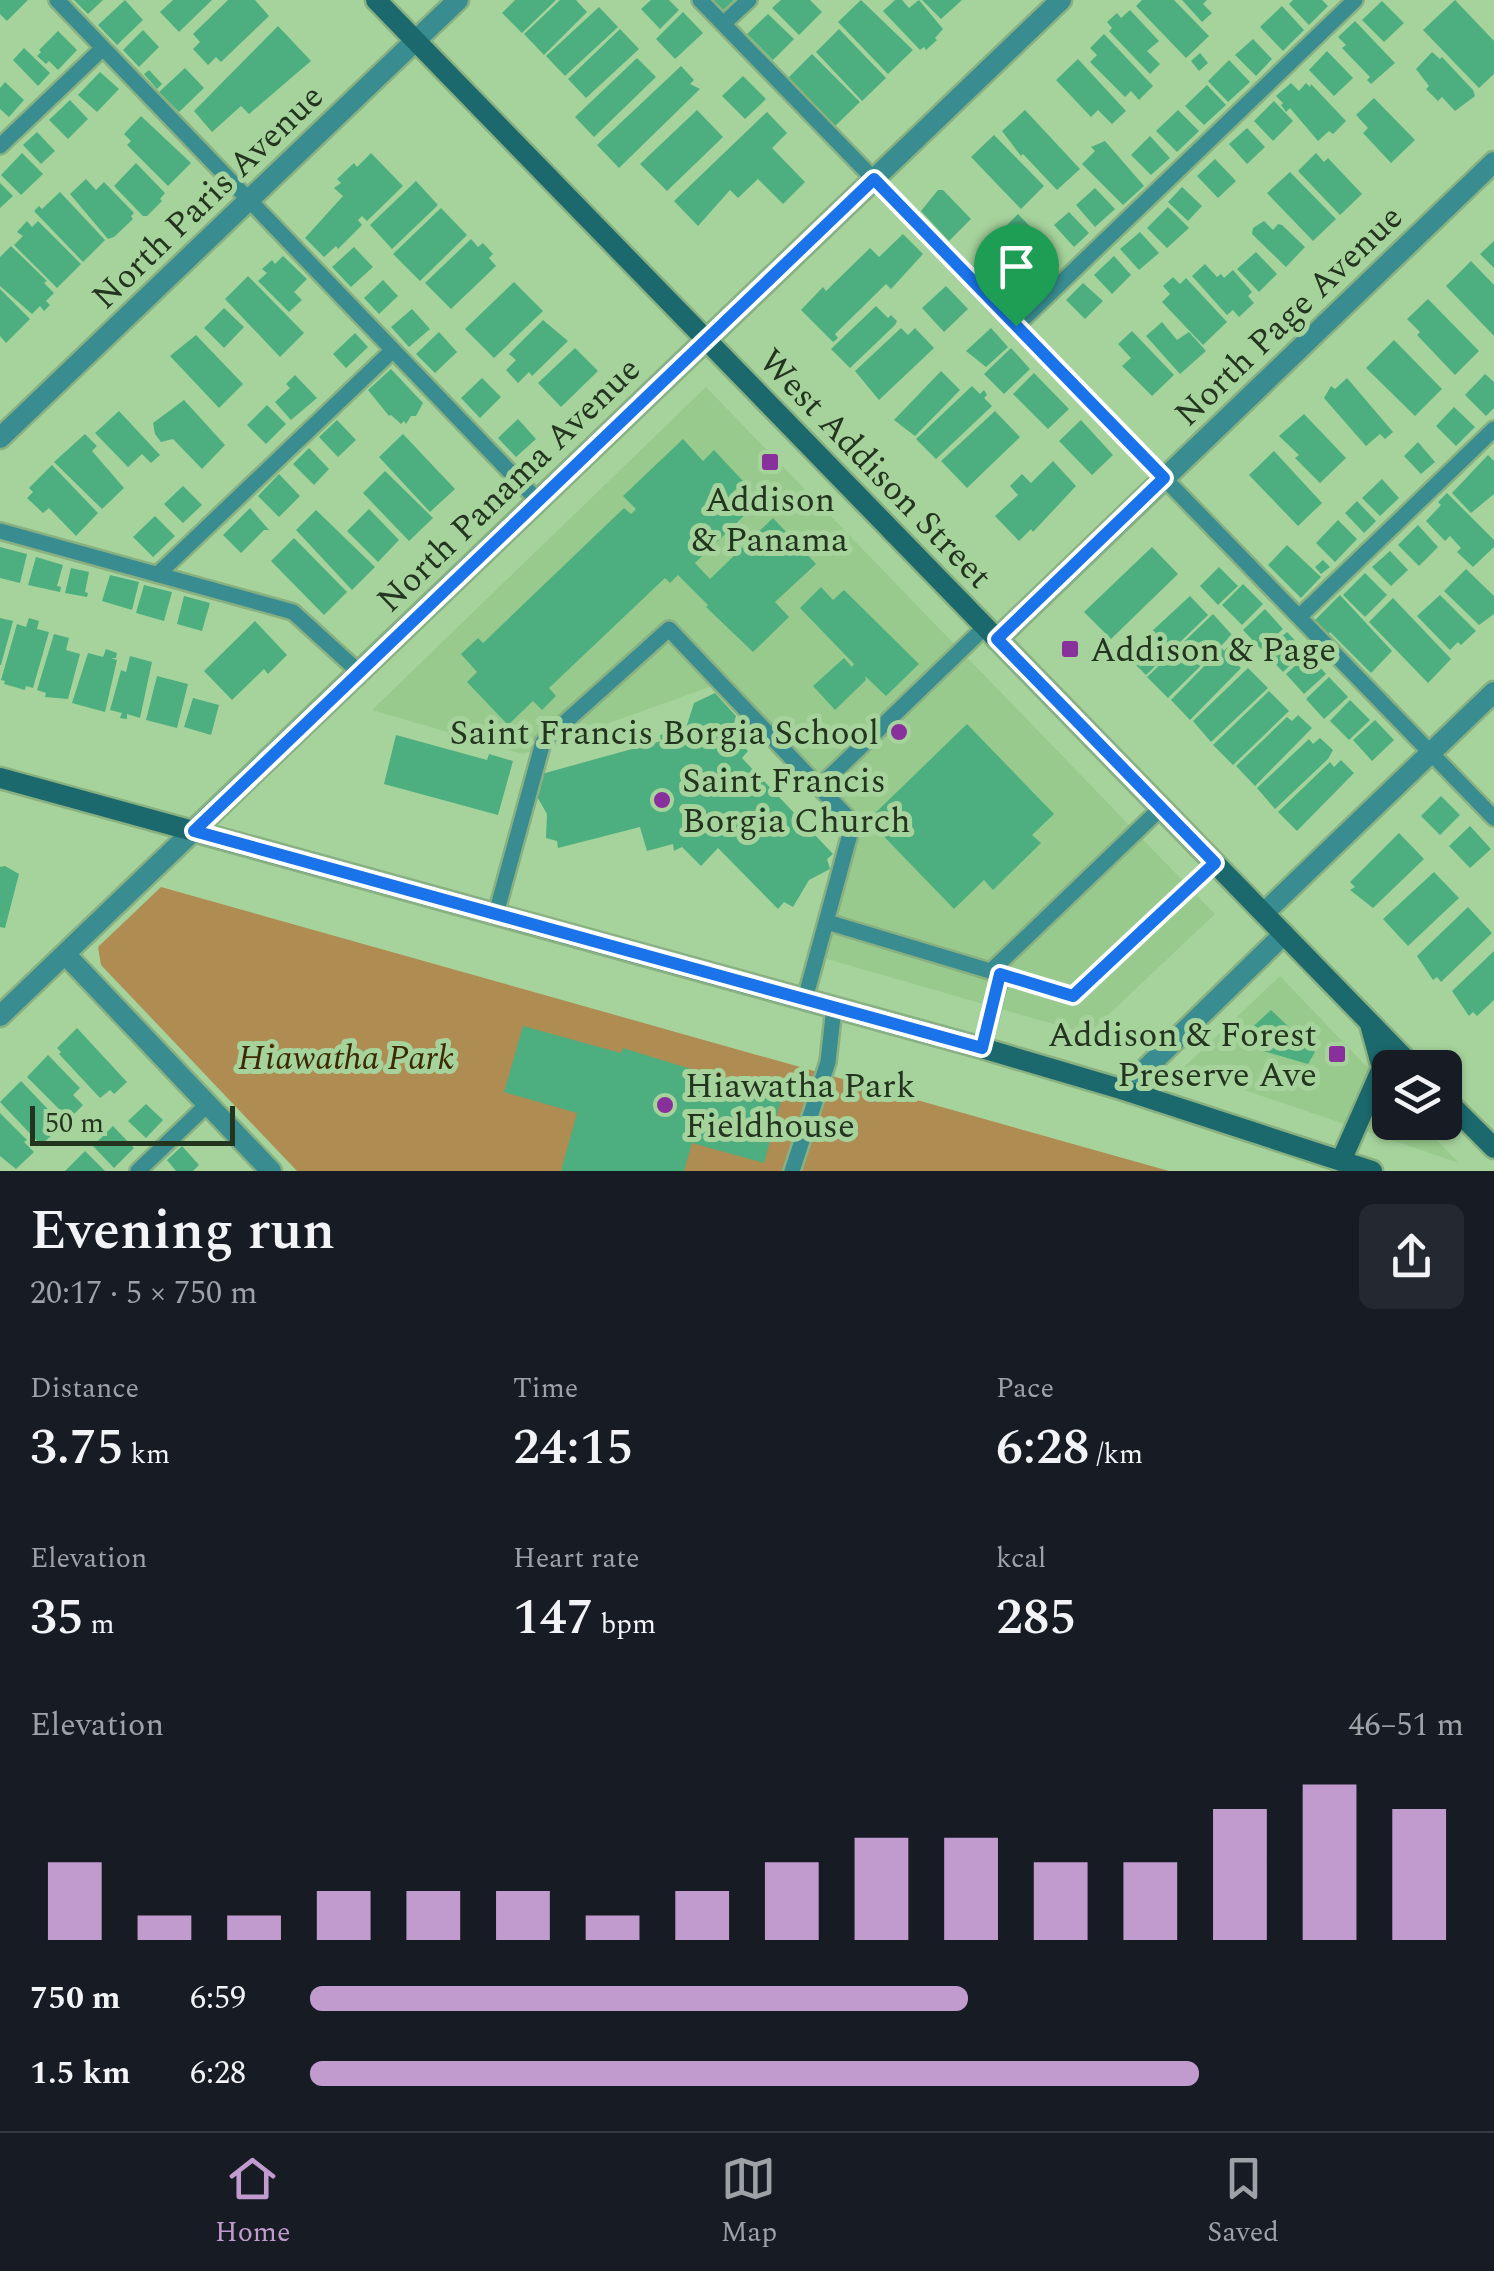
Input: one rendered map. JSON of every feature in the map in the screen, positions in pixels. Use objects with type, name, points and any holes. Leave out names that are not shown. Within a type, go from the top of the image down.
[{"type":"main road","name":"West Addison Street","points":[[376,0],[1396,1050]]},
{"type":"main road","points":[[0,778],[982,1048],[1372,1171]]},
{"type":"main road","points":[[1341,1161],[1382,1068],[1369,1022]]},
{"type":"main road","points":[[1462,1116],[1494,1148]]},
{"type":"street","name":"North Paris Avenue","points":[[0,438],[458,0]]},
{"type":"street","name":"North Panama Avenue","points":[[0,1016],[1061,0]]},
{"type":"street","name":"North Page Avenue","points":[[991,633],[1164,478],[1494,162]]},
{"type":"street","points":[[1264,913],[1494,692]]},
{"type":"street","points":[[1124,1090],[1284,934]]},
{"type":"street","points":[[64,954],[271,1171]]},
{"type":"lane","points":[[57,0],[538,501]]},
{"type":"lane","points":[[700,0],[1494,818]]},
{"type":"lane","points":[[723,24],[748,0]]},
{"type":"lane","points":[[1016,326],[1355,0]]},
{"type":"lane","points":[[0,146],[103,48]]},
{"type":"lane","points":[[158,574],[393,350]]},
{"type":"lane","points":[[1299,617],[1494,430]]},
{"type":"lane","points":[[0,531],[292,612],[359,672]]},
{"type":"lane","points":[[496,914],[543,742],[669,629],[853,824],[805,999]]},
{"type":"lane","points":[[819,787],[991,633]]},
{"type":"lane","points":[[982,1048],[996,972],[1161,808]]},
{"type":"lane","points":[[828,922],[1073,996],[1215,863]]},
{"type":"lane","points":[[792,1171],[828,1062],[834,1007]]},
{"type":"lane","points":[[138,1171],[208,1104]]},
{"type":"shaded area","name":"Saint Francis Borgia School","points":[[706,387],[1215,914],[1088,1034],[827,959],[825,892],[846,825],[715,685],[523,754],[372,710]]},
{"type":"shaded area","points":[[1280,976],[1372,1072],[1372,1133],[1182,1069]]},
{"type":"shaded area","points":[[1391,1140],[1437,1140],[1459,1163]]},
{"type":"green space","name":"Hiawatha Park","points":[[161,887],[1169,1171],[297,1171],[101,965],[98,947]]},
{"type":"building","points":[[0,0],[28,0],[7,21],[0,14]]},
{"type":"building","points":[[74,0],[103,0],[88,14]]},
{"type":"building","points":[[125,0],[143,20],[117,45],[98,25]]},
{"type":"building","points":[[173,0],[212,0],[179,32],[160,12]]},
{"type":"building","points":[[228,0],[255,0],[269,16],[221,62],[216,57],[208,65],[193,49],[200,42],[193,34]]},
{"type":"building","points":[[515,0],[556,0],[522,33],[502,13]]},
{"type":"building","points":[[560,0],[576,0],[587,12],[544,55],[524,34]]},
{"type":"building","points":[[651,0],[669,0],[679,10],[660,29],[641,9]]},
{"type":"building","points":[[713,0],[734,0],[723,10]]},
{"type":"building","points":[[781,0],[810,0],[822,12],[799,35],[772,8]]},
{"type":"building","points":[[861,0],[913,50],[888,74],[838,22]]},
{"type":"building","points":[[895,0],[902,0],[909,8],[919,0],[943,29],[926,50],[920,50],[883,11]]},
{"type":"building","points":[[922,0],[962,0],[941,19]]},
{"type":"building","points":[[1142,0],[1174,0],[1209,36],[1186,58],[1136,6]]},
{"type":"building","points":[[1182,0],[1207,0],[1203,4],[1212,13],[1202,22]]},
{"type":"building","points":[[1293,0],[1322,0],[1328,6],[1309,25],[1289,4]]},
{"type":"building","points":[[1455,0],[1494,41],[1494,74],[1479,88],[1423,30]]},
{"type":"building","points":[[1382,1],[1404,23],[1384,42],[1362,20]]},
{"type":"building","points":[[1282,6],[1304,30],[1283,51],[1260,27]]},
{"type":"building","points":[[599,7],[618,27],[565,76],[546,56]]},
{"type":"building","points":[[1130,10],[1159,41],[1147,51],[1160,64],[1150,74],[1109,31],[1112,28],[1107,22],[1117,13],[1121,18]]},
{"type":"building","points":[[683,12],[703,33],[675,59],[656,39]]},
{"type":"building","points":[[768,14],[794,39],[773,60],[747,34]]},
{"type":"building","points":[[1355,21],[1395,63],[1371,84],[1367,80],[1370,77],[1342,48],[1346,45],[1338,37]]},
{"type":"building","points":[[278,26],[311,61],[249,114],[241,106],[212,132],[194,111]]},
{"type":"building","points":[[620,29],[639,49],[586,98],[568,79]]},
{"type":"building","points":[[839,29],[886,78],[862,101],[816,52]]},
{"type":"building","points":[[143,30],[159,47],[139,67],[123,50]]},
{"type":"building","points":[[58,31],[77,50],[58,70],[37,56]]},
{"type":"building","points":[[1104,34],[1153,86],[1139,100],[1131,91],[1125,97],[1090,62],[1097,55],[1090,48]]},
{"type":"building","points":[[1253,39],[1272,59],[1256,76],[1235,55]]},
{"type":"building","points":[[24,48],[50,73],[38,86],[13,60]]},
{"type":"building","points":[[1327,51],[1353,78],[1334,96],[1309,70]]},
{"type":"building","points":[[1432,52],[1442,57],[1473,90],[1475,96],[1455,111],[1442,97],[1438,101],[1426,89],[1429,86],[1416,69]]},
{"type":"building","points":[[1200,53],[1208,63],[1199,71],[1191,61]]},
{"type":"building","points":[[812,54],[860,102],[835,126],[788,78]]},
{"type":"building","points":[[637,58],[656,77],[594,137],[575,117]]},
{"type":"building","points":[[1078,59],[1126,111],[1112,124],[1098,110],[1091,117],[1056,80]]},
{"type":"building","points":[[1229,60],[1250,82],[1228,102],[1208,81]]},
{"type":"building","points":[[681,66],[694,80],[690,84],[700,89],[619,168],[597,145]]},
{"type":"building","points":[[185,68],[204,88],[179,112],[159,92]]},
{"type":"building","points":[[149,70],[162,84],[157,89],[144,74]]},
{"type":"building","points":[[100,72],[119,89],[97,112],[78,95]]},
{"type":"building","points":[[743,76],[766,99],[745,119],[722,96]]},
{"type":"building","points":[[5,82],[24,100],[9,117],[0,109],[0,88]]},
{"type":"building","points":[[1291,83],[1299,91],[1306,83],[1310,87],[1311,84],[1346,121],[1333,134],[1329,131],[1318,141],[1290,108],[1286,112],[1276,96]]},
{"type":"building","points":[[1207,85],[1226,105],[1204,125],[1185,106]]},
{"type":"building","points":[[1374,98],[1415,140],[1391,163],[1363,133],[1368,128],[1356,115]]},
{"type":"building","points":[[70,100],[88,119],[68,139],[49,120]]},
{"type":"building","points":[[1274,101],[1293,121],[1273,141],[1254,121]]},
{"type":"building","points":[[697,110],[723,137],[667,191],[640,164]]},
{"type":"building","points":[[1025,110],[1080,169],[1057,190],[1021,156],[1002,131]]},
{"type":"building","points":[[1178,110],[1199,131],[1177,152],[1156,131]]},
{"type":"building","points":[[767,112],[787,133],[772,148],[805,182],[783,204],[758,179],[738,198],[730,190],[698,226],[674,201]]},
{"type":"building","points":[[141,116],[191,163],[168,186],[127,145],[131,141],[124,134]]},
{"type":"building","points":[[1247,128],[1265,147],[1247,164],[1229,144]]},
{"type":"building","points":[[37,132],[55,151],[41,164],[23,145]]},
{"type":"building","points":[[994,135],[1044,186],[1021,209],[971,157]]},
{"type":"building","points":[[1150,136],[1170,158],[1151,175],[1131,155]]},
{"type":"building","points":[[1105,141],[1144,186],[1123,205],[1082,164],[1095,151],[1091,147]]},
{"type":"building","points":[[22,153],[43,174],[21,195],[1,175]]},
{"type":"building","points":[[371,153],[403,186],[367,221],[362,216],[358,220],[362,225],[324,257],[305,238],[343,196],[334,188],[341,183],[337,179]]},
{"type":"building","points":[[1316,153],[1324,162],[1328,158],[1362,194],[1340,215],[1298,171]]},
{"type":"building","points":[[1215,159],[1236,181],[1218,198],[1197,176]]},
{"type":"building","points":[[136,163],[165,193],[147,216],[114,186]]},
{"type":"building","points":[[1290,172],[1336,219],[1313,241],[1267,193]]},
{"type":"building","points":[[86,179],[96,190],[104,182],[134,213],[133,219],[114,237],[108,239],[70,194]]},
{"type":"building","points":[[416,181],[438,205],[392,249],[370,225]]},
{"type":"building","points":[[0,183],[13,196],[0,208]]},
{"type":"building","points":[[1182,187],[1202,206],[1188,221],[1168,202]]},
{"type":"building","points":[[1095,188],[1115,209],[1095,227],[1076,205]]},
{"type":"building","points":[[938,190],[943,190],[971,219],[949,241],[921,211]]},
{"type":"building","points":[[60,192],[105,240],[83,262],[34,211],[39,206],[42,209]]},
{"type":"building","points":[[1168,207],[1189,228],[1167,248],[1147,228]]},
{"type":"building","points":[[441,208],[467,235],[420,281],[393,254]]},
{"type":"building","points":[[1069,212],[1089,233],[1074,247],[1054,225]]},
{"type":"building","points":[[1018,214],[1052,249],[1041,260],[1035,252],[1026,261],[1007,242],[1004,245],[999,240],[1002,237],[998,234]]},
{"type":"building","points":[[27,221],[32,227],[38,221],[81,264],[57,288],[14,245],[23,236],[17,232]]},
{"type":"building","points":[[1264,221],[1273,230],[1282,225],[1305,247],[1286,267],[1252,234],[1253,228]]},
{"type":"building","points":[[1140,232],[1159,253],[1139,270],[1120,249]]},
{"type":"building","points":[[903,234],[923,254],[891,289],[886,284],[835,334],[838,338],[833,342],[801,310],[870,248],[879,257]]},
{"type":"building","points":[[471,239],[478,247],[483,243],[493,254],[489,258],[496,266],[451,309],[425,283]]},
{"type":"building","points":[[1494,241],[1494,268],[1480,254]]},
{"type":"building","points":[[11,246],[54,293],[46,301],[50,305],[44,311],[40,306],[32,314],[0,286],[0,257]]},
{"type":"building","points":[[354,247],[373,267],[351,287],[332,267]]},
{"type":"building","points":[[1256,252],[1277,274],[1259,292],[1237,269]]},
{"type":"building","points":[[283,256],[307,279],[294,292],[302,300],[289,312],[258,281],[267,273],[262,269]]},
{"type":"building","points":[[1114,256],[1131,275],[1112,294],[1094,275]]},
{"type":"building","points":[[1471,261],[1494,285],[1494,336],[1446,286]]},
{"type":"building","points":[[1016,264],[1038,285],[1017,305],[997,283]]},
{"type":"building","points":[[1205,264],[1217,277],[1221,274],[1224,278],[1233,270],[1252,292],[1248,296],[1254,303],[1239,317],[1233,310],[1227,315],[1192,276]]},
{"type":"building","points":[[248,276],[304,333],[280,357],[225,299]]},
{"type":"building","points":[[1173,277],[1180,284],[1186,278],[1227,322],[1203,345],[1162,302],[1170,294],[1163,286]]},
{"type":"building","points":[[383,280],[398,296],[379,314],[364,298]]},
{"type":"building","points":[[514,282],[543,311],[494,358],[465,329]]},
{"type":"building","points":[[1083,283],[1103,301],[1085,319],[1066,300]]},
{"type":"building","points":[[946,286],[968,309],[944,332],[922,308]]},
{"type":"building","points":[[0,289],[30,319],[6,343],[0,336]]},
{"type":"building","points":[[1428,299],[1479,351],[1455,375],[1407,319]]},
{"type":"building","points":[[876,306],[897,321],[850,368],[831,349]]},
{"type":"building","points":[[224,308],[244,327],[224,348],[204,328]]},
{"type":"building","points":[[412,309],[430,329],[409,347],[391,327]]},
{"type":"building","points":[[543,320],[568,341],[532,376],[529,372],[518,383],[506,370],[516,360],[509,354]]},
{"type":"building","points":[[1162,322],[1177,340],[1189,332],[1206,351],[1180,374],[1146,336]]},
{"type":"building","points":[[901,328],[908,335],[915,328],[934,348],[879,400],[855,371]]},
{"type":"building","points":[[991,328],[1008,347],[986,367],[966,351]]},
{"type":"building","points":[[1132,331],[1174,375],[1152,396],[1122,366],[1131,358],[1118,344]]},
{"type":"building","points":[[439,332],[457,352],[435,373],[416,354]]},
{"type":"building","points":[[355,333],[368,347],[346,368],[333,354]]},
{"type":"building","points":[[196,335],[243,384],[219,408],[170,356]]},
{"type":"building","points":[[1394,340],[1442,389],[1415,416],[1366,368]]},
{"type":"building","points":[[575,348],[598,371],[561,407],[538,383]]},
{"type":"building","points":[[1011,348],[1030,369],[1004,394],[984,374]]},
{"type":"building","points":[[391,369],[423,403],[406,424],[389,416],[368,390]]},
{"type":"building","points":[[941,371],[960,390],[915,436],[894,420]]},
{"type":"building","points":[[1034,373],[1069,409],[1048,429],[1013,394]]},
{"type":"building","points":[[1485,374],[1494,382],[1494,408],[1486,416],[1465,395]]},
{"type":"building","points":[[295,375],[317,398],[291,420],[275,402],[290,388],[286,384]]},
{"type":"building","points":[[482,378],[501,397],[480,418],[461,398]]},
{"type":"building","points":[[1347,378],[1393,432],[1385,439],[1380,434],[1366,446],[1324,398],[1331,386],[1335,389]]},
{"type":"building","points":[[972,386],[980,394],[984,390],[984,398],[992,406],[936,459],[916,439]]},
{"type":"building","points":[[184,400],[225,445],[202,469],[173,439],[161,442],[155,434],[153,423]]},
{"type":"building","points":[[267,405],[286,424],[266,444],[247,425]]},
{"type":"building","points":[[1454,407],[1475,427],[1456,446],[1436,426]]},
{"type":"building","points":[[119,411],[160,455],[151,463],[142,454],[128,467],[95,433]]},
{"type":"building","points":[[995,411],[1020,437],[967,488],[941,461]]},
{"type":"building","points":[[1304,414],[1346,458],[1320,483],[1279,436]]},
{"type":"building","points":[[518,419],[536,439],[516,457],[498,438]]},
{"type":"building","points":[[337,420],[356,440],[338,457],[319,437]]},
{"type":"building","points":[[1081,420],[1113,455],[1092,475],[1059,441]]},
{"type":"building","points":[[85,434],[97,446],[92,451],[124,488],[102,509],[54,462]]},
{"type":"building","points":[[403,434],[455,489],[430,512],[379,457]]},
{"type":"building","points":[[683,439],[703,461],[714,450],[744,482],[733,492],[750,510],[695,563],[710,579],[773,518],[816,564],[775,602],[789,617],[753,652],[678,575],[670,583],[665,578],[549,688],[556,696],[542,710],[533,701],[508,725],[467,682],[477,672],[461,654],[478,638],[483,643],[624,508],[631,514],[636,509],[623,496]]},
{"type":"building","points":[[1418,442],[1435,462],[1421,474],[1404,456]]},
{"type":"building","points":[[309,448],[329,469],[314,485],[293,464]]},
{"type":"building","points":[[1274,451],[1322,503],[1298,526],[1249,475]]},
{"type":"building","points":[[1488,455],[1494,461],[1494,494],[1471,513],[1452,493]]},
{"type":"building","points":[[1053,461],[1076,486],[1033,532],[1031,529],[1019,541],[995,516],[1018,495],[1010,486],[1022,474],[1031,483]]},
{"type":"building","points":[[52,465],[98,513],[76,536],[49,508],[43,513],[27,498],[33,492],[29,488]]},
{"type":"building","points":[[385,471],[433,518],[409,541],[363,493]]},
{"type":"building","points":[[279,474],[300,496],[279,517],[258,496]]},
{"type":"building","points":[[1382,479],[1399,498],[1380,516],[1362,498]]},
{"type":"building","points":[[183,486],[202,505],[183,523],[164,504]]},
{"type":"building","points":[[1447,493],[1494,540],[1494,547],[1473,567],[1457,552],[1461,548],[1450,536],[1445,541],[1426,521]]},
{"type":"building","points":[[1357,501],[1376,521],[1364,533],[1345,513]]},
{"type":"building","points":[[250,508],[269,530],[264,530],[241,553],[223,535]]},
{"type":"building","points":[[369,509],[399,540],[378,562],[347,531]]},
{"type":"building","points":[[316,510],[375,567],[352,590],[296,530]]},
{"type":"building","points":[[155,516],[175,536],[153,557],[133,537]]},
{"type":"building","points":[[1338,520],[1357,539],[1335,562],[1316,543]]},
{"type":"building","points":[[1418,525],[1438,547],[1419,566],[1398,545]]},
{"type":"building","points":[[294,538],[347,592],[324,615],[271,561]]},
{"type":"building","points":[[1287,545],[1321,577],[1301,598],[1268,565]]},
{"type":"building","points":[[0,547],[27,554],[20,583],[0,578]]},
{"type":"building","points":[[1152,547],[1178,574],[1111,639],[1084,612]]},
{"type":"building","points":[[1390,551],[1408,570],[1391,586],[1372,567]]},
{"type":"building","points":[[36,557],[63,565],[57,586],[61,587],[60,592],[28,585]]},
{"type":"building","points":[[1323,560],[1330,567],[1321,574],[1315,567]]},
{"type":"building","points":[[1219,567],[1238,586],[1218,605],[1200,586]]},
{"type":"building","points":[[71,568],[89,572],[87,597],[65,593]]},
{"type":"building","points":[[1466,569],[1494,596],[1494,614],[1479,625],[1444,591]]},
{"type":"building","points":[[1365,573],[1387,595],[1365,617],[1343,595]]},
{"type":"building","points":[[110,575],[139,582],[132,610],[102,601]]},
{"type":"building","points":[[1243,584],[1263,604],[1242,625],[1222,605]]},
{"type":"building","points":[[144,585],[172,592],[164,621],[136,613]]},
{"type":"building","points":[[821,587],[833,600],[844,590],[919,664],[886,696],[865,676],[866,680],[835,710],[813,686],[844,658],[852,667],[854,664],[800,608]]},
{"type":"building","points":[[1340,595],[1392,651],[1371,673],[1314,621]]},
{"type":"building","points":[[1440,595],[1476,631],[1450,650],[1417,616]]},
{"type":"building","points":[[184,596],[210,603],[202,631],[177,624]]},
{"type":"building","points":[[1190,596],[1208,615],[1146,675],[1126,655]]},
{"type":"building","points":[[1393,598],[1451,659],[1428,683],[1369,622]]},
{"type":"building","points":[[1265,609],[1283,629],[1261,649],[1243,630]]},
{"type":"building","points":[[1213,614],[1232,635],[1168,698],[1147,677]]},
{"type":"building","points":[[0,618],[13,621],[1,665],[0,665]]},
{"type":"building","points":[[29,618],[39,621],[37,629],[49,632],[33,688],[26,686],[25,690],[1,680],[17,624],[26,627]]},
{"type":"building","points":[[255,621],[287,655],[268,674],[264,669],[232,700],[204,671]]},
{"type":"building","points":[[1287,632],[1305,651],[1283,672],[1264,652]]},
{"type":"building","points":[[54,634],[69,638],[66,650],[80,654],[68,699],[45,697],[46,693],[37,690]]},
{"type":"building","points":[[1230,644],[1245,658],[1238,665],[1241,668],[1190,720],[1171,700]]},
{"type":"building","points":[[106,649],[117,653],[116,658],[111,658],[117,660],[105,712],[72,703],[88,653],[103,657]]},
{"type":"building","points":[[1308,654],[1326,674],[1304,694],[1286,674]]},
{"type":"building","points":[[130,656],[152,662],[140,718],[127,714],[127,719],[110,710],[121,670],[126,672]]},
{"type":"building","points":[[1248,668],[1268,688],[1211,742],[1193,721]]},
{"type":"building","points":[[157,676],[188,684],[177,728],[146,720]]},
{"type":"building","points":[[1329,677],[1348,697],[1324,719],[1306,699]]},
{"type":"building","points":[[1269,691],[1289,711],[1233,765],[1213,745]]},
{"type":"building","name":"Saint Francis Borgia Church","points":[[715,693],[736,716],[731,735],[748,751],[742,758],[833,854],[827,859],[830,869],[809,880],[793,907],[784,902],[778,909],[718,848],[701,866],[682,847],[674,851],[673,844],[647,851],[640,827],[558,848],[557,841],[546,838],[547,814],[532,788],[541,781],[538,775],[661,741],[660,735],[686,728],[694,703]]},
{"type":"building","points":[[193,698],[219,705],[211,735],[184,727]]},
{"type":"building","points":[[1350,700],[1370,720],[1349,740],[1330,721]]},
{"type":"building","points":[[1298,715],[1312,728],[1255,786],[1236,766],[1287,717],[1292,721]]},
{"type":"building","points":[[1375,720],[1394,740],[1372,761],[1353,740]]},
{"type":"building","points":[[967,724],[1054,814],[1032,835],[1041,843],[993,890],[984,880],[954,909],[868,820]]},
{"type":"building","points":[[396,735],[487,760],[489,754],[513,761],[498,815],[384,784]]},
{"type":"building","points":[[1320,738],[1333,750],[1328,759],[1275,809],[1257,788],[1309,739],[1313,744]]},
{"type":"building","points":[[1341,760],[1354,773],[1297,831],[1278,812],[1330,762],[1334,767]]},
{"type":"building","points":[[1441,796],[1460,815],[1440,835],[1421,816]]},
{"type":"building","points":[[1470,826],[1491,849],[1470,868],[1449,846]]},
{"type":"building","points":[[1399,833],[1424,859],[1373,908],[1350,890],[1355,887],[1350,882]]},
{"type":"building","points":[[0,867],[19,874],[5,928],[0,927]]},
{"type":"building","points":[[1434,872],[1459,898],[1408,946],[1383,919]]},
{"type":"building","points":[[1468,907],[1492,933],[1441,982],[1437,977],[1433,980],[1417,956]]},
{"type":"building","points":[[1494,951],[1494,1000],[1477,1016],[1473,1012],[1469,1016],[1452,991]]},
{"type":"building","points":[[1271,1010],[1315,1052],[1308,1064],[1256,1049],[1246,1033]]},
{"type":"building","name":"Hiawatha Park Fieldhouse","points":[[523,1026],[621,1053],[623,1048],[782,1097],[764,1163],[692,1143],[684,1171],[561,1171],[577,1113],[504,1092]]},
{"type":"building","points":[[77,1028],[127,1082],[114,1094],[110,1090],[100,1098],[59,1054],[57,1048]]},
{"type":"building","points":[[48,1055],[80,1088],[73,1095],[83,1105],[69,1119],[27,1077]]},
{"type":"building","points":[[21,1081],[63,1125],[41,1145],[0,1102]]},
{"type":"building","points":[[146,1104],[163,1120],[146,1138],[128,1121]]},
{"type":"building","points":[[0,1113],[34,1152],[16,1169],[0,1156]]},
{"type":"building","points":[[113,1126],[134,1148],[114,1168],[93,1146]]},
{"type":"building","points":[[182,1146],[199,1165],[193,1171],[176,1171],[167,1160]]},
{"type":"building","points":[[85,1151],[105,1171],[65,1171]]},
{"type":"place","name":"Addison & Panama","points":[[770,462]]},
{"type":"place","name":"Addison & Page","points":[[1070,649]]},
{"type":"place","name":"Saint Francis Borgia School","points":[[899,732]]},
{"type":"place","name":"Saint Francis Borgia Church","points":[[662,800]]},
{"type":"place","name":"Addison & Forest Preserve Ave","points":[[1337,1054]]},
{"type":"place","name":"Hiawatha Park Fieldhouse","points":[[665,1105]]},
{"type":"route","points":[[874,179],[1016,326],[1164,478],[997,639],[1215,863],[1073,996],[1000,974],[982,1048],[194,831],[874,179]]}]
